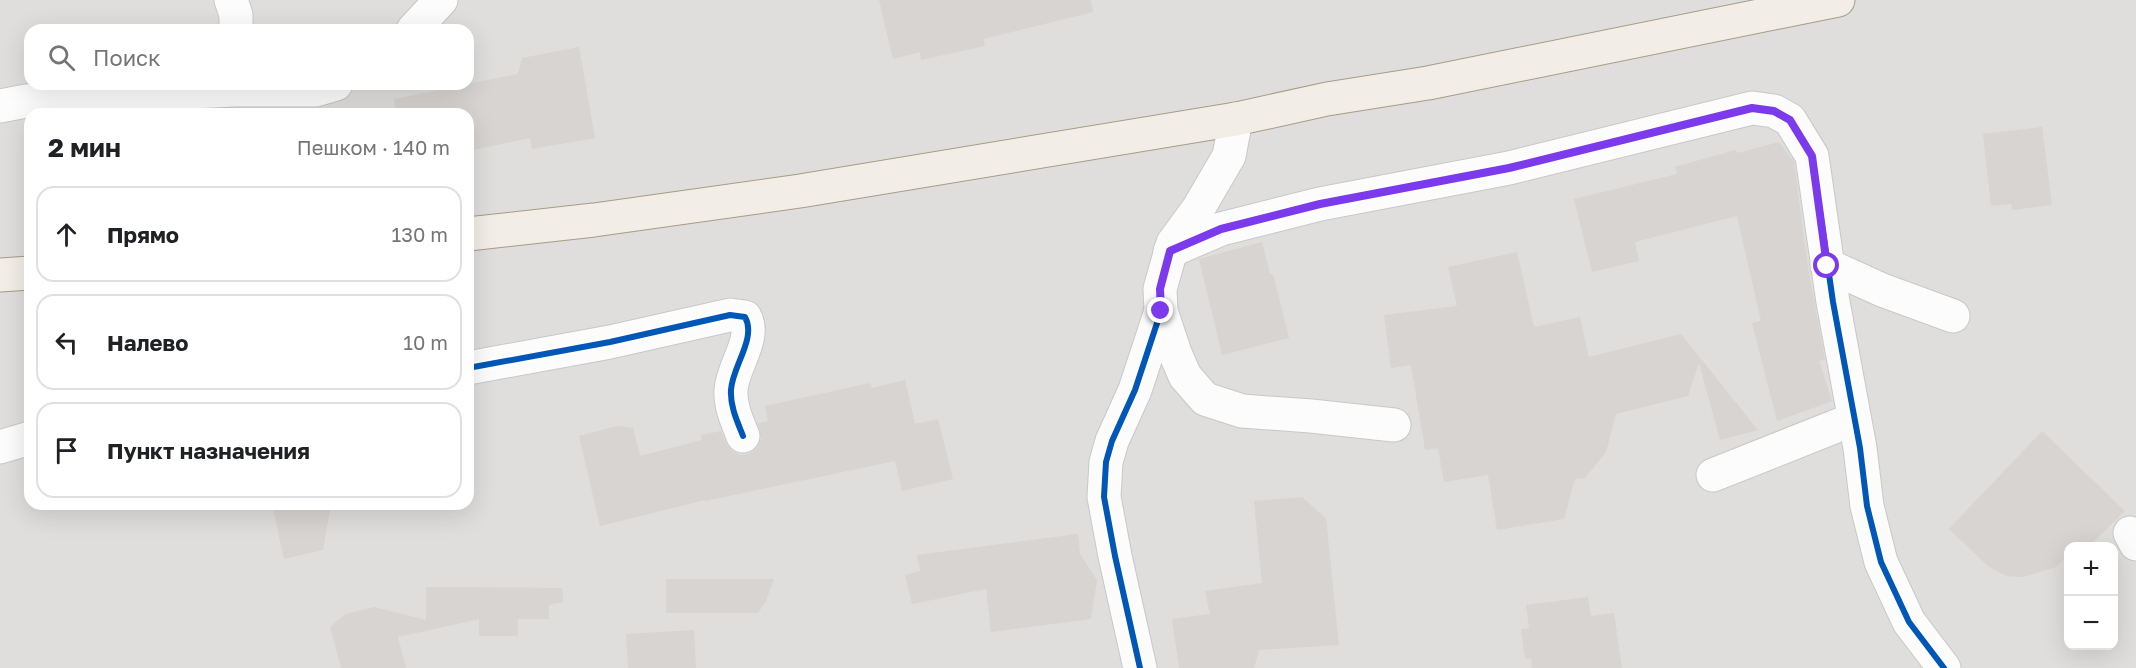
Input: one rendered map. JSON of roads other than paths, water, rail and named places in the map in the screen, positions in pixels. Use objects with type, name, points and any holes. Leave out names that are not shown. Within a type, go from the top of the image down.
[{"type":"main road","points":[[474,233],[594,220],[800,191],[1236,119],[1838,0]]},
{"type":"main road","points":[[0,275],[24,273]]},
{"type":"street","points":[[231,0],[236,15],[236,24]]},
{"type":"street","points":[[419,24],[441,0]]},
{"type":"street","points":[[0,106],[26,101],[191,90]]},
{"type":"street","points":[[1170,251],[1221,229],[1309,207],[1509,168],[1752,108],[1774,111],[1790,120],[1812,156],[1827,266],[1860,448],[1867,507],[1881,562],[1909,622],[1937,666]]},
{"type":"street","points":[[1236,119],[1229,156],[1198,208],[1173,243],[1160,289],[1161,311],[1185,376],[1206,399],[1242,411],[1394,424]]},
{"type":"street","points":[[1827,266],[1882,290],[1953,316]]},
{"type":"street","points":[[1140,668],[1104,497],[1106,462],[1135,390],[1161,311]]},
{"type":"street","points":[[474,367],[610,342],[730,315],[745,317],[750,330],[731,388],[733,411],[743,436]]},
{"type":"street","points":[[1713,475],[1854,419]]},
{"type":"street","points":[[0,447],[24,440]]}]
